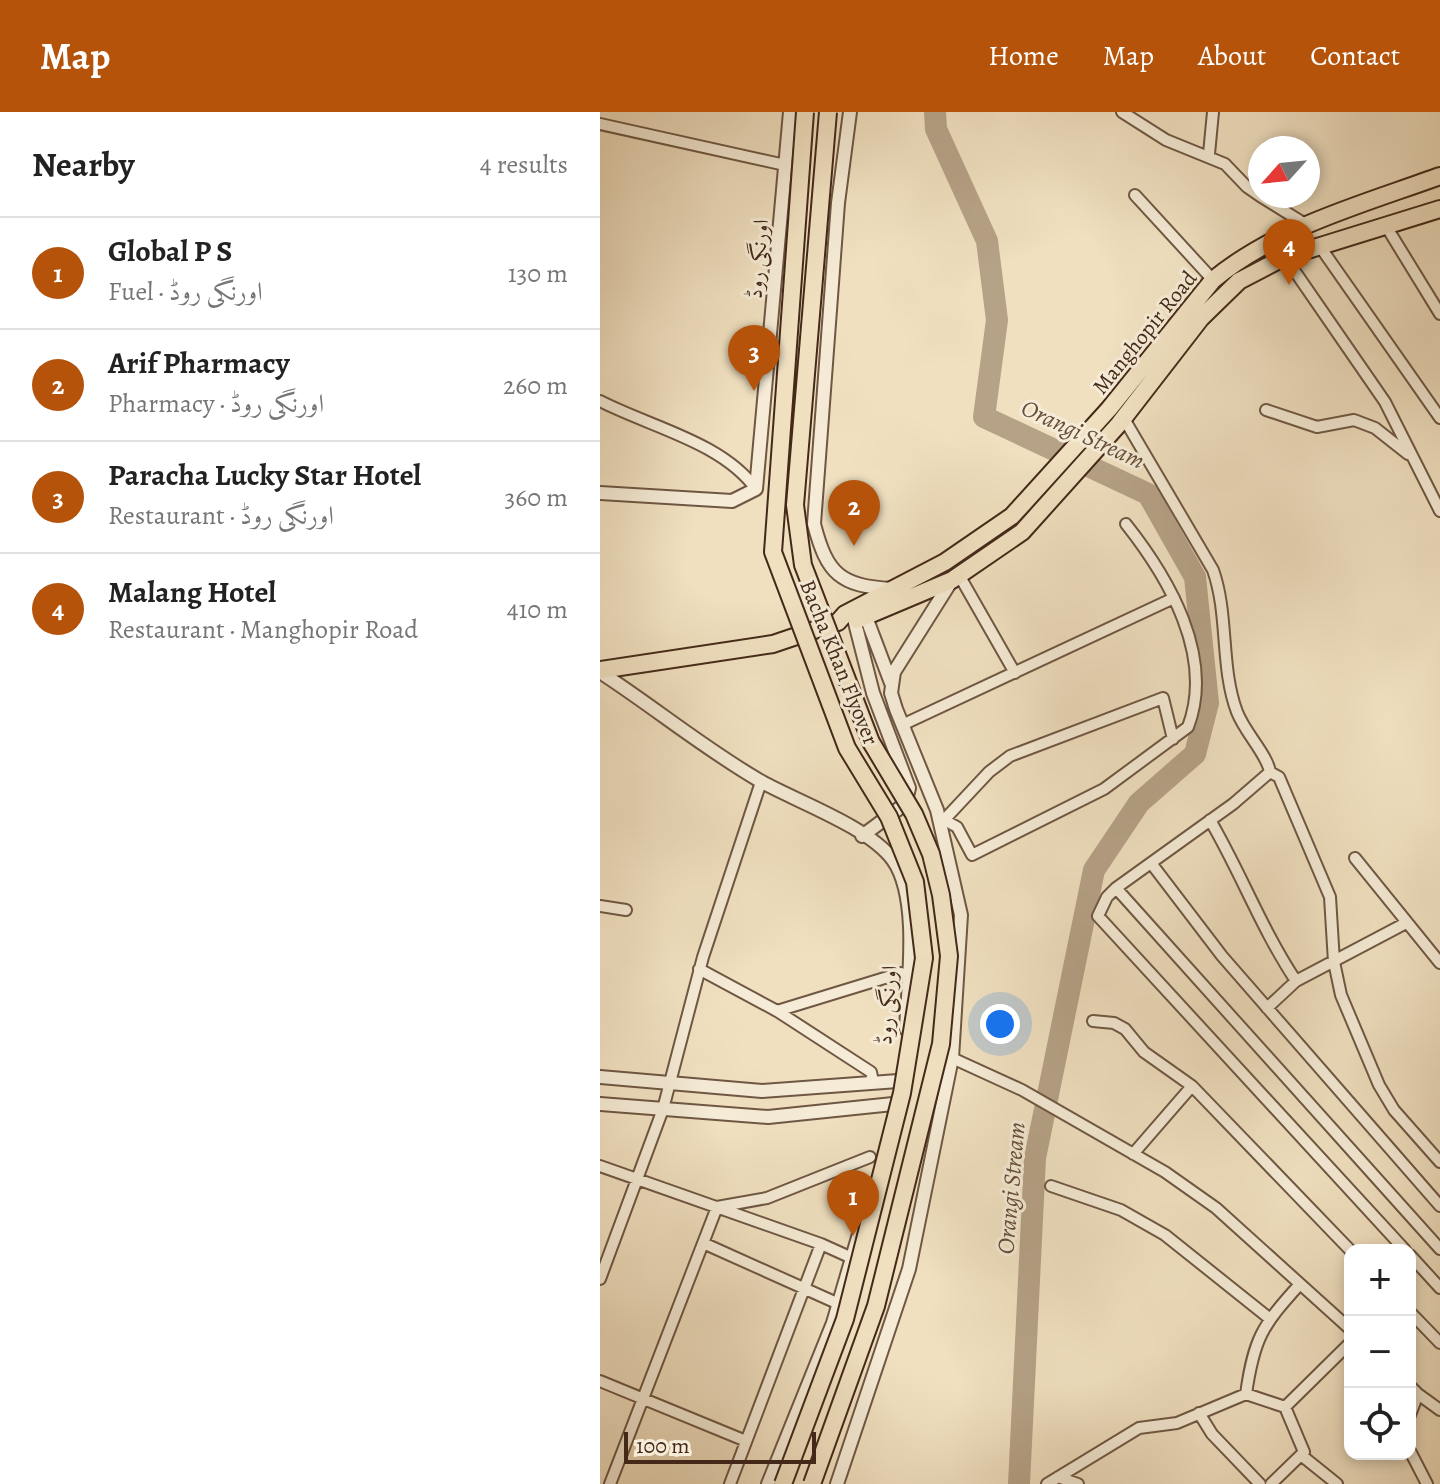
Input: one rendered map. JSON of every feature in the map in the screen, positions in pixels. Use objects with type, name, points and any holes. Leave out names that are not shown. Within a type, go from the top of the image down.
[{"type":"main road","name":"Bacha Khan Flyover","points":[[783,1484],[845,1319],[902,1093],[924,958],[915,882],[889,817],[847,748],[773,552],[805,112]]},
{"type":"main road","name":"Bacha Khan Flyover","points":[[812,1484],[876,1306],[941,1044],[949,956],[941,895],[931,854],[914,814],[871,742],[803,565],[795,505],[828,112]]},
{"type":"main road","name":"Manghopir Road","points":[[858,614],[979,540],[1012,516],[1117,417],[1213,280],[1305,224],[1440,176]]},
{"type":"main road","name":"Manghopir Road","points":[[600,671],[773,644],[955,577],[1022,532],[1219,298],[1239,281],[1285,257],[1440,209]]},
{"type":"street","name":"اورنگی روڈ","points":[[756,489],[790,112]]},
{"type":"street","points":[[850,112],[838,203],[814,524],[831,570],[846,581],[869,588],[896,589]]},
{"type":"street","points":[[1122,112],[1166,140],[1209,154],[1235,171],[1248,188]]},
{"type":"street","points":[[1209,154],[1213,112]]},
{"type":"street","points":[[600,124],[785,165]]},
{"type":"street","points":[[1135,195],[1213,280]]},
{"type":"street","points":[[1279,208],[1305,224]]},
{"type":"street","points":[[1386,226],[1440,314]]},
{"type":"street","points":[[1321,248],[1440,418]]},
{"type":"street","points":[[1285,257],[1385,402],[1440,511]]},
{"type":"street","points":[[600,401],[683,438],[742,470],[756,489],[732,501],[600,493]]},
{"type":"street","points":[[1266,410],[1317,427],[1354,420],[1375,428],[1413,457]]},
{"type":"street","points":[[1117,417],[1213,570],[1220,589],[1233,699],[1245,731],[1268,761],[1270,772]]},
{"type":"street","points":[[942,819],[957,827],[972,855],[1104,789],[1188,727],[1195,693],[1189,636],[1174,598],[1149,553],[1126,524]]},
{"type":"street","points":[[891,683],[894,672],[955,577],[1015,673]]},
{"type":"street","points":[[902,725],[1174,598]]},
{"type":"street","points":[[837,1484],[909,1269],[952,1058],[961,915],[942,819],[902,725],[891,683],[858,614]]},
{"type":"street","points":[[858,614],[873,693],[909,788],[905,804],[862,836]]},
{"type":"street","name":"اورنگی روڈ","points":[[600,671],[761,782],[827,814],[883,850],[894,861],[906,899],[911,936],[905,1040],[893,1104],[839,1304],[768,1484]]},
{"type":"street","points":[[942,819],[989,772],[1010,756],[1163,698],[1173,739]]},
{"type":"street","points":[[1270,772],[1116,888],[1107,897],[1098,916],[1399,1244]]},
{"type":"street","points":[[1270,772],[1279,777],[1330,897],[1334,962],[1341,995],[1379,1085],[1394,1110],[1440,1162]]},
{"type":"street","points":[[600,1279],[663,1109],[699,969],[761,782]]},
{"type":"street","points":[[1210,820],[1239,870],[1269,942],[1296,981]]},
{"type":"street","points":[[1355,858],[1440,963]]},
{"type":"street","points":[[1151,863],[1267,1008],[1440,1206]]},
{"type":"street","points":[[1116,888],[1440,1249]]},
{"type":"street","points":[[600,906],[626,910]]},
{"type":"street","points":[[1267,1008],[1296,981],[1406,923]]},
{"type":"street","points":[[699,969],[777,1011],[871,1072],[873,1082]]},
{"type":"street","points":[[777,1011],[901,973]]},
{"type":"street","points":[[1093,1021],[1114,1023],[1125,1029],[1144,1052],[1192,1086],[1344,1244]]},
{"type":"street","points":[[952,1058],[1022,1090],[1165,1172],[1216,1208],[1344,1324]]},
{"type":"street","points":[[600,1077],[762,1091],[898,1081]]},
{"type":"street","points":[[1133,1154],[1192,1086]]},
{"type":"street","points":[[600,1104],[768,1117],[893,1104]]},
{"type":"street","points":[[717,1207],[767,1198],[870,1157]]},
{"type":"street","points":[[600,1166],[821,1244],[852,1258]]},
{"type":"street","points":[[1051,1186],[1121,1210],[1165,1235],[1269,1318]]},
{"type":"street","points":[[610,1484],[717,1207]]},
{"type":"street","points":[[703,1243],[839,1304]]},
{"type":"street","points":[[730,1484],[821,1244]]},
{"type":"street","points":[[1416,1262],[1440,1288]]},
{"type":"street","points":[[1246,1394],[1252,1347],[1269,1318],[1300,1284]]},
{"type":"street","points":[[1414,1316],[1440,1343]]},
{"type":"street","points":[[1285,1407],[1344,1349]]},
{"type":"street","points":[[600,1381],[746,1441]]},
{"type":"street","points":[[1416,1392],[1439,1409]]},
{"type":"street","points":[[1047,1484],[1139,1428],[1177,1423],[1246,1394],[1285,1407],[1304,1452],[1271,1484]]},
{"type":"street","points":[[1199,1413],[1212,1434],[1260,1484]]},
{"type":"street","points":[[1301,1455],[1337,1484]]},
{"type":"street","points":[[1415,1460],[1427,1484]]},
{"type":"street","points":[[1058,1477],[1078,1484]]},
{"type":"waterway","name":"Orangi Stream","points":[[935,112],[936,129],[987,241],[997,320],[984,417],[1148,494],[1195,577],[1208,703],[1195,754],[1139,803],[1094,870],[1035,1158],[1019,1484]]},
{"type":"place","name":"Malang Hotel","points":[[1289,285]]},
{"type":"place","name":"Paracha Lucky Star Hotel","points":[[754,391]]},
{"type":"place","name":"Arif Pharmacy","points":[[854,546]]},
{"type":"place","name":"Global P S","points":[[853,1236]]}]
